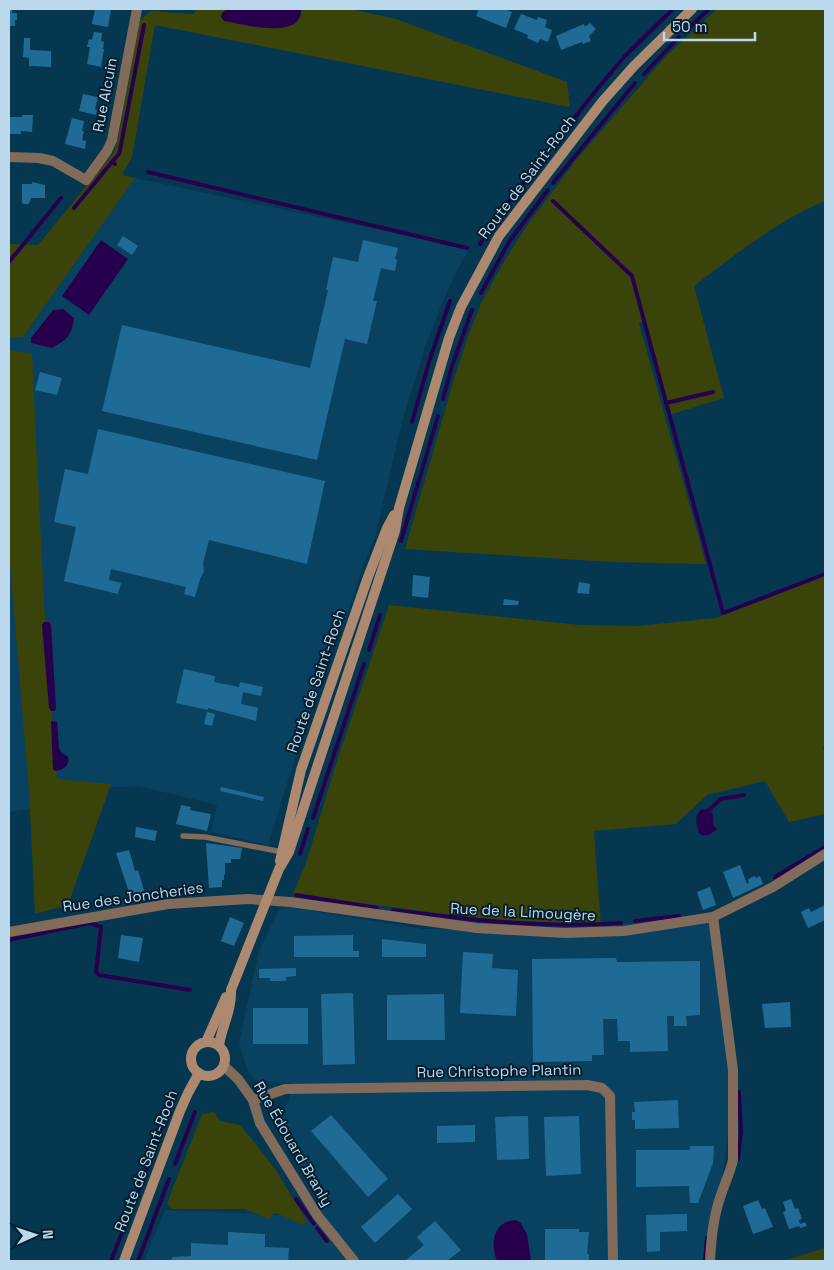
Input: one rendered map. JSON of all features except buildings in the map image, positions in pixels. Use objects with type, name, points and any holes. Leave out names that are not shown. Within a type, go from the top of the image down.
[{"type":"street","name":"Rue Alcuin","points":[[9,157],[39,158],[54,161],[86,180],[107,152],[112,140],[138,9]]},
{"type":"street","name":"Route de Saint-Roch","points":[[206,1042],[226,996],[231,990],[265,900],[289,852],[395,531],[399,508],[449,338],[461,306],[499,236],[602,102],[634,66],[692,9]]},
{"type":"street","name":"Route de Saint-Roch","points":[[279,869],[301,770],[368,577],[387,528],[399,508]]},
{"type":"street","name":"Rue de la Limougère","points":[[265,900],[477,928],[565,933],[624,931],[713,917],[773,887],[825,854]]},
{"type":"street","name":"Rue des Joncheries","points":[[9,932],[168,904],[248,899],[265,900]]},
{"type":"street","points":[[710,1261],[712,1234],[720,1199],[733,1160],[733,1070],[713,917]]},
{"type":"street","name":"Route de Saint-Roch","points":[[219,1045],[232,999],[231,990]]},
{"type":"street","points":[[206,1042],[219,1045],[225,1055],[224,1066],[216,1074],[204,1075],[199,1073],[192,1064],[192,1052],[196,1047],[206,1042]]},
{"type":"street","name":"Rue Édouard Branly","points":[[224,1066],[238,1079],[253,1100],[260,1123],[294,1180],[317,1215],[354,1261]]},
{"type":"street","name":"Route de Saint-Roch","points":[[124,1261],[180,1111],[199,1073]]},
{"type":"street","name":"Rue Christophe Plantin","points":[[253,1100],[285,1089],[578,1085],[602,1088],[610,1096],[613,1261]]},
{"type":"lane","points":[[183,836],[204,837],[282,852]]},
{"type":"shaded area","points":[[227,9],[301,9],[299,19],[292,25],[282,28],[270,28],[224,21],[221,17],[222,13]]},
{"type":"shaded area","points":[[135,178],[469,249],[455,274],[426,344],[402,422],[374,541],[365,560],[343,627],[334,631],[268,845],[211,832],[217,805],[139,786],[46,792],[48,806],[9,812],[9,338],[23,337]]},
{"type":"shaded area","points":[[101,240],[128,259],[89,315],[62,296]]},
{"type":"shaded area","points":[[63,309],[74,318],[72,329],[68,336],[52,348],[31,343],[31,338],[53,310]]},
{"type":"shaded area","points":[[44,622],[49,622],[51,625],[55,711],[51,711],[49,708],[42,625]]},
{"type":"shaded area","points":[[51,721],[57,722],[59,748],[68,757],[68,763],[65,767],[55,771],[53,769]]},
{"type":"shaded area","points":[[702,809],[712,814],[713,825],[717,829],[711,834],[701,835],[699,833],[697,817]]},
{"type":"shaded area","points":[[287,907],[423,929],[601,927],[715,913],[735,1076],[720,1199],[710,1261],[144,1261],[165,1210],[307,1216],[326,1204],[274,1125],[290,1098],[291,1083],[254,1080],[247,1069],[239,1043],[259,951],[278,911]]},
{"type":"shaded area","points":[[515,1220],[520,1222],[527,1234],[531,1261],[497,1261],[494,1247],[495,1234],[502,1225]]},
{"type":"green space","points":[[198,9],[350,9],[396,19],[567,82],[570,107],[155,25],[132,157],[122,175],[135,178],[23,337],[9,338],[9,244],[38,245],[114,152],[140,20],[151,11],[193,14]]},
{"type":"green space","points":[[717,9],[825,9],[825,201],[774,228],[741,250],[694,286],[724,398],[669,415],[643,321],[639,323],[706,564],[614,562],[405,549],[468,336],[481,303],[505,260],[526,227],[576,160],[666,56]]},
{"type":"green space","points":[[9,350],[32,354],[44,603],[57,779],[111,784],[68,905],[35,914],[29,790],[9,551]]},
{"type":"green space","points":[[825,576],[825,745],[822,747],[825,752],[825,814],[789,822],[765,781],[707,795],[676,824],[594,831],[601,927],[511,923],[293,894],[307,860],[335,767],[389,605],[580,625],[637,626],[716,618]]},
{"type":"green space","points":[[214,1112],[220,1121],[240,1125],[275,1169],[307,1221],[302,1225],[274,1213],[269,1219],[244,1209],[172,1209],[167,1203],[202,1114]]},
{"type":"green space","points":[[825,1248],[825,1261],[783,1261]]},
{"type":"waterway","points":[[480,244],[499,214],[598,88],[625,56],[673,9]]},
{"type":"waterway","points":[[692,25],[709,9]]},
{"type":"waterway","points":[[112,162],[120,150],[144,25]]},
{"type":"waterway","points":[[644,74],[679,37]]},
{"type":"waterway","points":[[553,183],[635,83]]},
{"type":"waterway","points":[[74,208],[112,162],[115,164]]},
{"type":"waterway","points":[[148,172],[467,248]]},
{"type":"waterway","points":[[481,293],[509,242],[548,190]]},
{"type":"waterway","points":[[9,262],[61,198]]},
{"type":"waterway","points":[[553,201],[632,276],[723,613],[825,574]]},
{"type":"waterway","points":[[412,422],[429,362],[450,301]]},
{"type":"waterway","points":[[443,399],[452,366],[472,310]]},
{"type":"waterway","points":[[666,403],[713,392]]},
{"type":"waterway","points":[[401,541],[438,416]]},
{"type":"waterway","points":[[369,650],[380,615]]},
{"type":"waterway","points":[[313,818],[364,664]]},
{"type":"waterway","points":[[709,810],[721,799],[744,795]]},
{"type":"waterway","points":[[300,854],[308,829]]},
{"type":"waterway","points":[[775,877],[825,847]]},
{"type":"waterway","points":[[296,895],[377,908]]},
{"type":"waterway","points":[[393,910],[535,924],[621,923]]},
{"type":"waterway","points":[[635,921],[679,916]]},
{"type":"waterway","points":[[9,940],[90,923],[101,927],[96,972],[99,975],[190,990]]},
{"type":"waterway","points":[[738,1159],[741,1132],[739,1092]]},
{"type":"waterway","points":[[111,1261],[173,1095]]},
{"type":"waterway","points":[[175,1164],[195,1112]]},
{"type":"waterway","points":[[138,1261],[169,1179]]},
{"type":"waterway","points":[[296,1199],[314,1224]]},
{"type":"waterway","points":[[317,1228],[327,1241]]},
{"type":"waterway","points":[[705,1261],[707,1238]]}]
